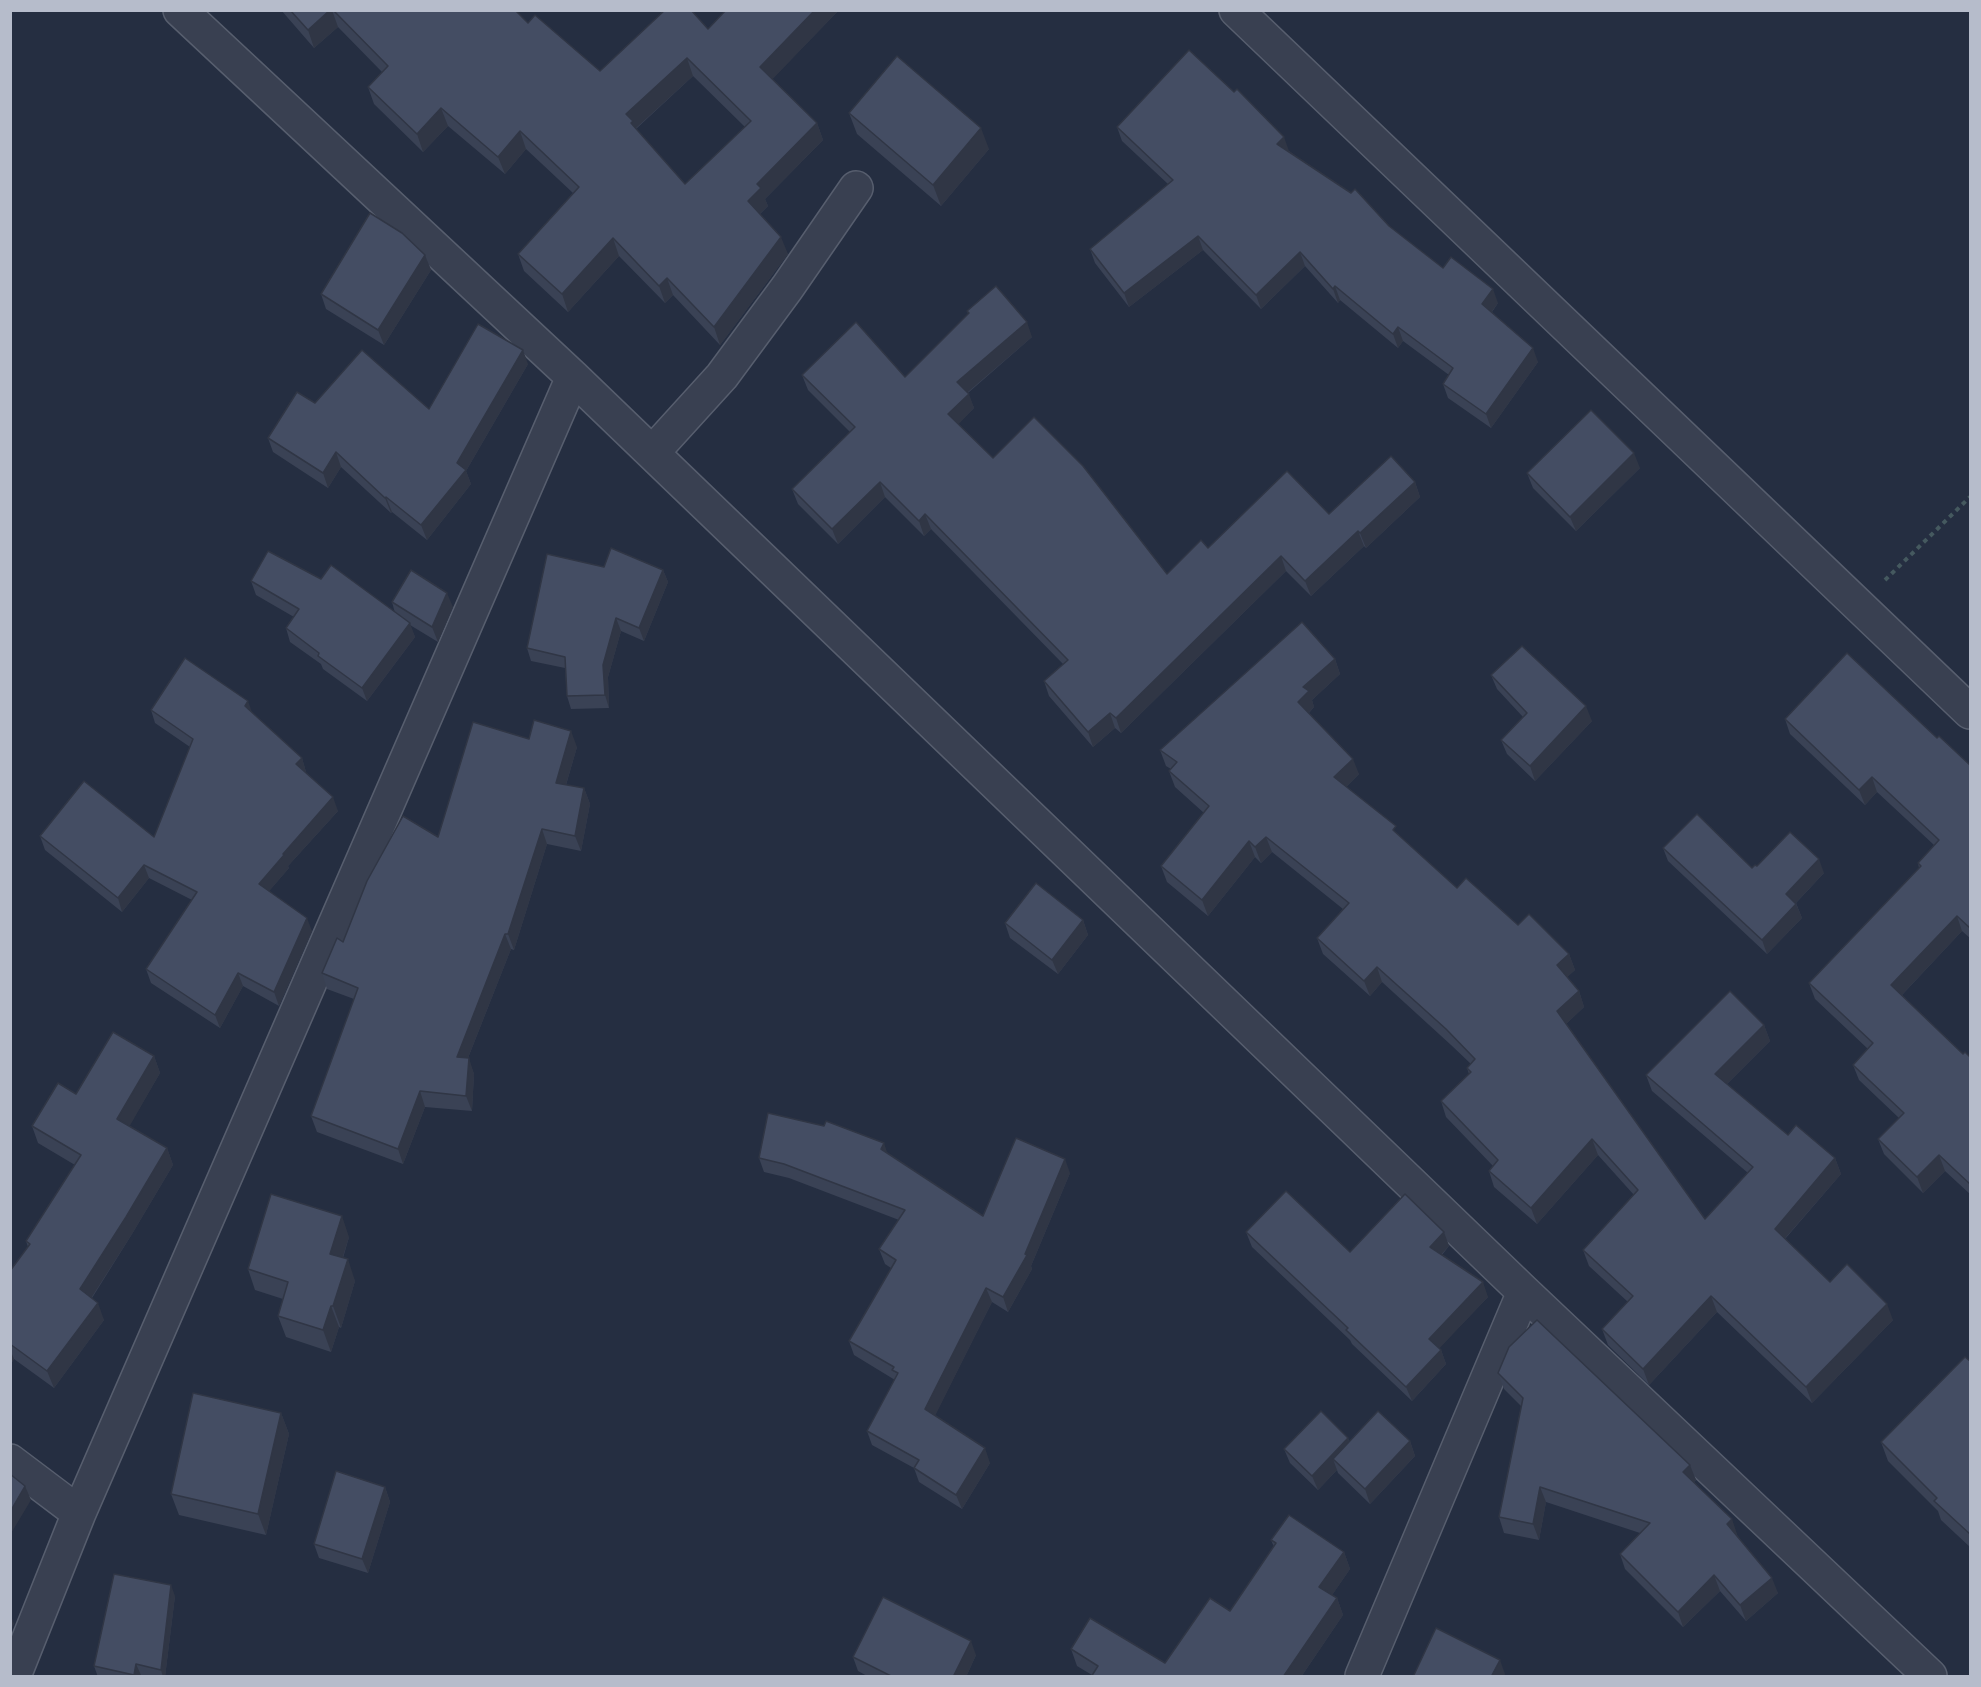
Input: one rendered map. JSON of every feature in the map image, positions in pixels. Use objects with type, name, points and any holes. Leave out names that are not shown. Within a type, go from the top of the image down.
[{"type":"street","points":[[180,10],[573,377],[1524,1292],[1930,1677]]},
{"type":"street","points":[[1236,10],[1971,712]]},
{"type":"street","points":[[652,453],[722,376],[787,288],[856,188]]},
{"type":"street","points":[[14,1677],[79,1513],[573,377]]},
{"type":"street","points":[[1362,1677],[1524,1292]]},
{"type":"street","points":[[10,1461],[79,1513]]},
{"type":"path","points":[[1858,606],[1971,497]]},
{"type":"building","points":[[290,10],[330,10],[308,30]]},
{"type":"building","points":[[333,10],[515,10],[528,23],[535,15],[600,71],[665,10],[691,10],[708,29],[726,10],[815,10],[760,67],[817,123],[757,184],[761,188],[748,201],[781,237],[714,327],[667,278],[659,286],[613,238],[562,294],[518,254],[579,187],[520,131],[498,157],[441,108],[417,134],[368,87],[388,66]],"holes":[[[687,58],[751,121],[685,184],[631,123],[633,121],[626,114]]]},
{"type":"building","points":[[1189,50],[1234,92],[1237,89],[1284,137],[1277,144],[1351,193],[1355,189],[1389,226],[1443,268],[1451,257],[1493,289],[1482,304],[1533,348],[1486,414],[1443,384],[1453,368],[1398,327],[1393,334],[1335,286],[1333,289],[1300,252],[1256,295],[1198,236],[1124,293],[1090,249],[1173,180],[1117,127]]},
{"type":"building","points":[[897,56],[981,128],[933,185],[849,113]]},
{"type":"building","points":[[370,213],[402,233],[425,255],[378,330],[321,294]]},
{"type":"building","points":[[996,286],[1027,322],[957,382],[969,394],[948,414],[993,458],[1034,417],[1083,466],[1167,574],[1201,540],[1208,548],[1287,471],[1329,514],[1391,456],[1415,482],[1305,581],[1281,556],[1116,718],[1110,713],[1088,732],[1044,681],[1068,660],[925,514],[919,521],[880,482],[832,529],[792,489],[855,427],[802,375],[856,322],[905,377],[969,313],[967,311]]},
{"type":"building","points":[[478,324],[523,350],[457,463],[466,470],[421,525],[385,498],[336,452],[323,473],[268,438],[297,392],[315,403],[362,350],[429,409]]},
{"type":"building","points":[[1591,410],[1634,453],[1570,517],[1527,473]]},
{"type":"building","points":[[611,548],[663,570],[639,628],[616,618],[603,665],[605,695],[567,696],[565,657],[527,648],[547,554],[604,567]]},
{"type":"building","points":[[268,551],[321,579],[331,565],[410,623],[362,688],[318,656],[319,653],[286,628],[299,609],[251,581]]},
{"type":"building","points":[[411,570],[447,593],[432,627],[392,602]]},
{"type":"building","points":[[1302,622],[1335,659],[1303,687],[1309,691],[1298,702],[1353,759],[1334,777],[1396,826],[1393,830],[1457,888],[1466,878],[1518,925],[1529,914],[1569,954],[1557,965],[1579,991],[1557,1011],[1705,1219],[1753,1167],[1646,1075],[1730,991],[1764,1025],[1715,1074],[1788,1135],[1796,1125],[1835,1158],[1775,1229],[1830,1282],[1847,1264],[1887,1304],[1806,1387],[1711,1296],[1643,1369],[1602,1329],[1633,1296],[1583,1250],[1638,1190],[1592,1139],[1531,1208],[1489,1171],[1498,1160],[1441,1101],[1471,1072],[1467,1068],[1475,1059],[1446,1029],[1377,967],[1364,981],[1317,938],[1349,903],[1266,837],[1255,847],[1249,841],[1202,900],[1161,866],[1209,806],[1169,771],[1177,762],[1160,750]]},
{"type":"building","points":[[1522,646],[1586,706],[1530,766],[1501,740],[1527,713],[1491,675]]},
{"type":"building","points":[[1847,653],[1937,738],[1939,736],[1971,766],[1971,929],[1957,916],[1891,985],[1963,1054],[1965,1052],[1971,1058],[1971,1185],[1939,1155],[1917,1177],[1878,1139],[1904,1113],[1853,1065],[1873,1043],[1809,983],[1921,866],[1918,863],[1939,840],[1872,777],[1859,790],[1785,719]]},
{"type":"building","points":[[185,658],[248,701],[245,706],[302,758],[296,764],[333,797],[259,884],[307,918],[274,992],[238,973],[215,1015],[146,969],[197,892],[144,865],[118,898],[40,836],[84,781],[154,837],[193,739],[151,710]]},
{"type":"building","points":[[534,720],[571,731],[556,783],[584,788],[575,836],[542,829],[508,934],[505,934],[457,1057],[469,1058],[466,1096],[420,1091],[398,1149],[311,1116],[358,988],[322,973],[337,938],[343,942],[367,881],[403,816],[438,837],[473,722],[529,739]]},
{"type":"building","points":[[1697,814],[1752,868],[1757,866],[1790,832],[1819,859],[1786,894],[1796,904],[1762,940],[1663,848]]},
{"type":"building","points":[[1036,883],[1083,920],[1052,960],[1005,923]]},
{"type":"building","points":[[113,1032],[154,1056],[117,1119],[167,1148],[80,1289],[98,1303],[47,1371],[10,1344],[10,1271],[30,1244],[26,1241],[81,1155],[32,1126],[58,1083],[76,1094]]},
{"type":"building","points":[[768,1113],[824,1126],[826,1121],[884,1143],[881,1149],[983,1216],[1016,1138],[1065,1159],[1025,1254],[1027,1255],[1003,1297],[986,1288],[925,1409],[985,1448],[956,1495],[914,1468],[919,1460],[867,1431],[898,1373],[892,1370],[894,1367],[849,1341],[896,1260],[879,1249],[905,1210],[784,1164],[759,1158]]},
{"type":"building","points":[[1286,1191],[1350,1252],[1405,1194],[1444,1232],[1430,1247],[1483,1282],[1429,1339],[1441,1350],[1406,1387],[1346,1330],[1348,1328],[1246,1232]]},
{"type":"building","points":[[271,1194],[342,1216],[330,1254],[348,1259],[323,1330],[278,1316],[288,1282],[248,1269]]},
{"type":"building","points":[[1537,1320],[1690,1465],[1683,1472],[1732,1519],[1727,1524],[1772,1578],[1740,1605],[1714,1575],[1678,1612],[1620,1554],[1650,1523],[1540,1487],[1533,1524],[1499,1517],[1523,1398],[1498,1373],[1509,1347]]},
{"type":"building","points":[[1965,1357],[1971,1362],[1971,1535],[1934,1501],[1937,1498],[1881,1442]]},
{"type":"building","points":[[193,1393],[281,1413],[258,1514],[171,1494]]},
{"type":"building","points":[[1321,1411],[1348,1438],[1312,1476],[1284,1449]]},
{"type":"building","points":[[1378,1411],[1410,1441],[1365,1489],[1333,1459]]},
{"type":"building","points":[[336,1471],[385,1487],[362,1559],[314,1544]]},
{"type":"building","points":[[10,1474],[25,1486],[10,1512]]},
{"type":"building","points":[[1289,1515],[1344,1552],[1319,1587],[1337,1598],[1283,1677],[1091,1677],[1098,1666],[1071,1649],[1090,1618],[1165,1663],[1210,1598],[1230,1611],[1276,1543],[1271,1540]]},
{"type":"building","points":[[114,1574],[171,1585],[161,1670],[136,1664],[134,1675],[94,1666]]},
{"type":"building","points":[[883,1597],[971,1641],[953,1677],[893,1677],[853,1657]]},
{"type":"building","points":[[1436,1628],[1500,1660],[1491,1677],[1413,1677]]}]
